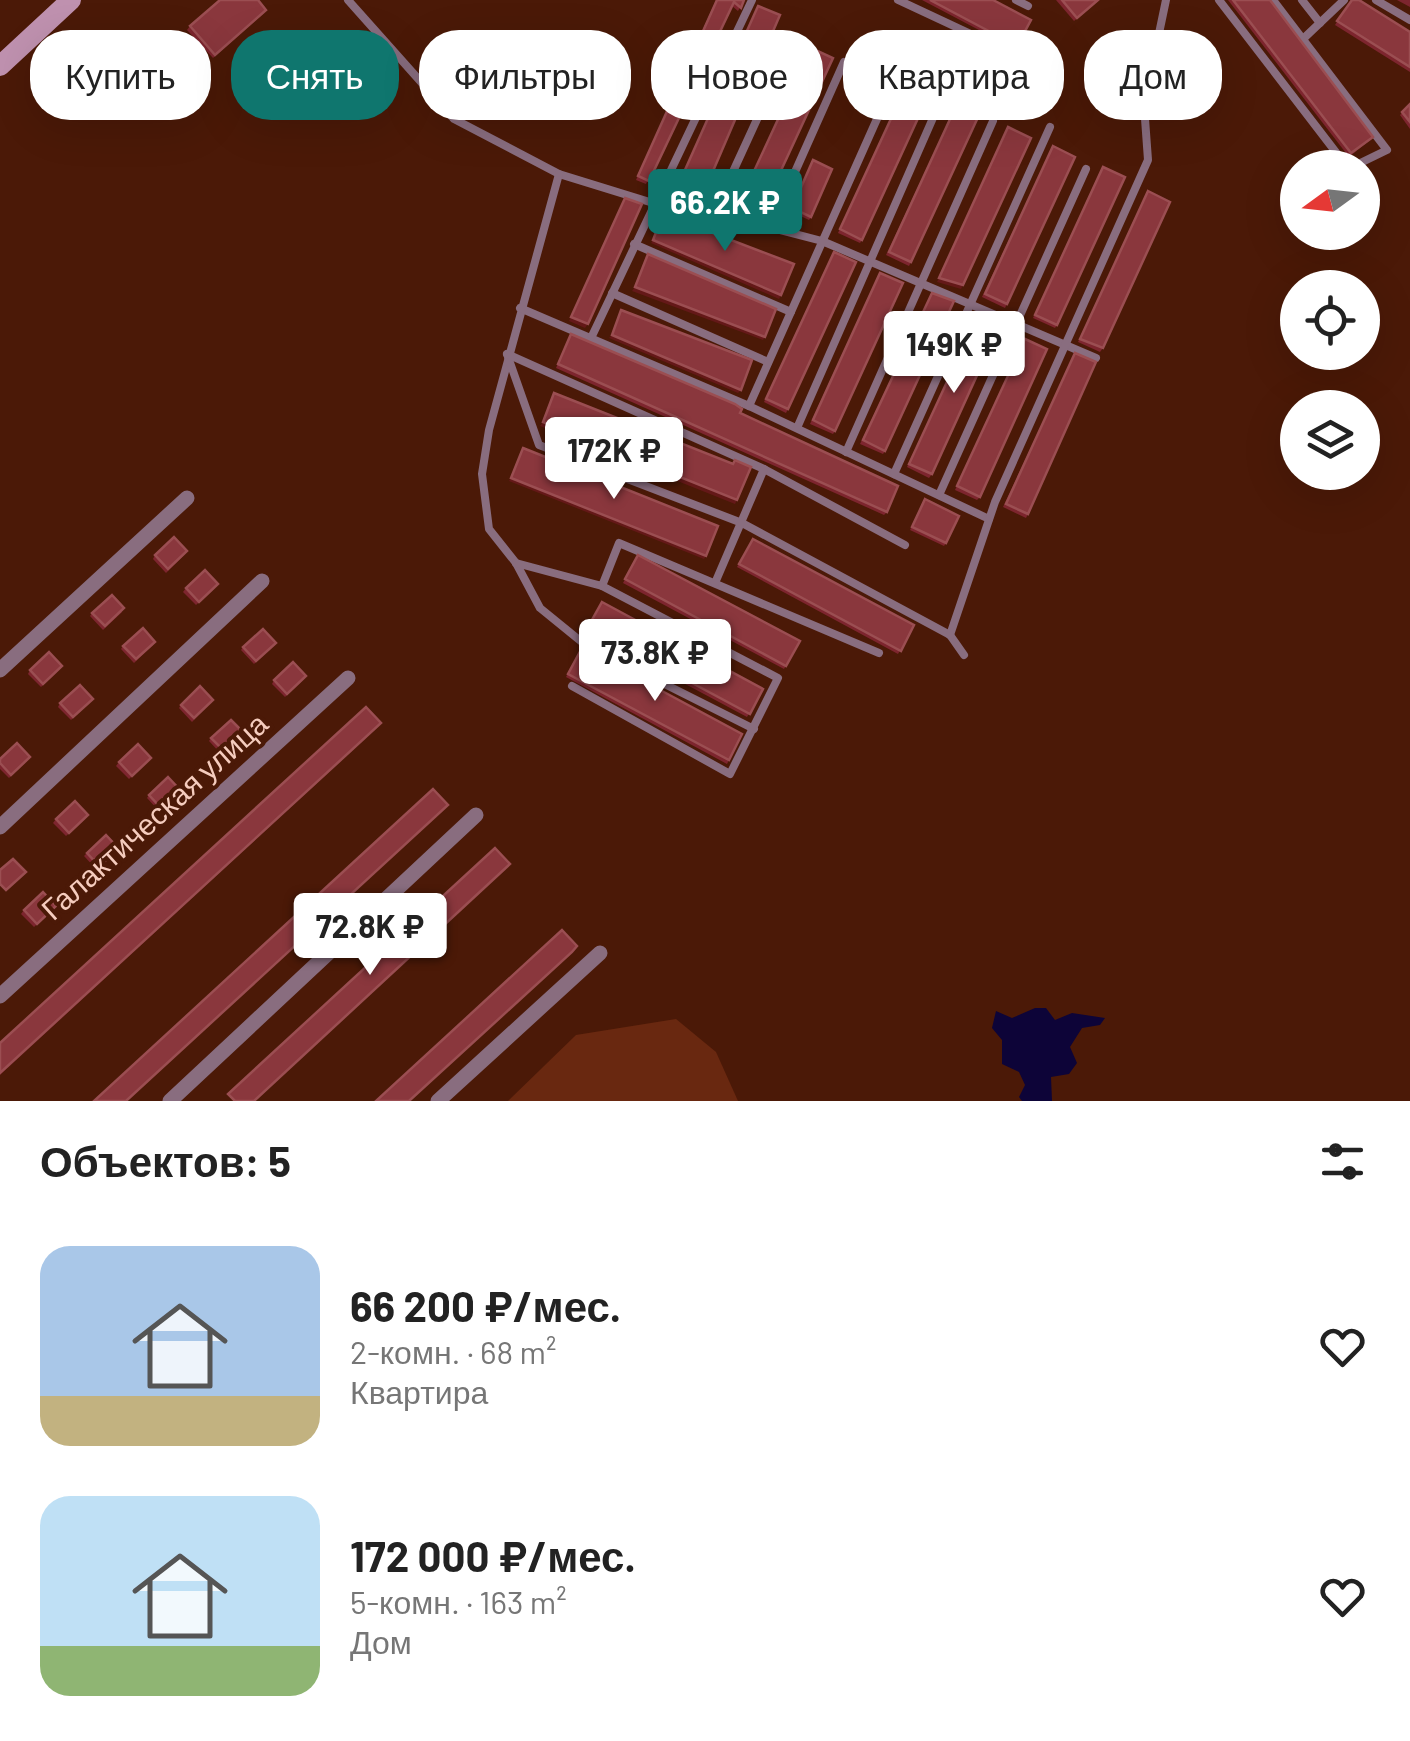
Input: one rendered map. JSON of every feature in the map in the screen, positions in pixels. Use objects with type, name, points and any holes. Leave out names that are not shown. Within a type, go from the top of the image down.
[{"type":"street","points":[[0,66],[71,0]]},
{"type":"street","points":[[0,670],[187,498]]},
{"type":"street","points":[[0,827],[262,581]]},
{"type":"street","name":"Галактическая улица","points":[[0,996],[348,678]]},
{"type":"street","points":[[178,1098],[476,815]]},
{"type":"street","points":[[438,1101],[600,953]]},
{"type":"lane","points":[[348,0],[454,119],[559,174],[653,203],[714,213],[822,241],[1096,358]]},
{"type":"lane","points":[[592,336],[752,0]]},
{"type":"lane","points":[[898,0],[962,30]]},
{"type":"lane","points":[[1016,0],[1028,6]]},
{"type":"lane","points":[[950,636],[989,519],[1148,160],[1144,104],[1166,0]]},
{"type":"lane","points":[[1219,0],[1335,150]]},
{"type":"lane","points":[[1273,0],[1387,150],[1380,153]]},
{"type":"lane","points":[[1302,0],[1320,23]]},
{"type":"lane","points":[[1303,39],[1344,0]]},
{"type":"lane","points":[[1376,0],[1410,20]]},
{"type":"lane","points":[[770,228],[843,64]]},
{"type":"lane","points":[[714,213],[757,120]]},
{"type":"lane","points":[[749,406],[876,120]]},
{"type":"lane","points":[[797,428],[932,120]]},
{"type":"lane","points":[[846,452],[993,120]]},
{"type":"lane","points":[[894,474],[967,303],[1050,127]]},
{"type":"lane","points":[[939,496],[1086,169]]},
{"type":"lane","points":[[559,174],[506,354],[482,474],[490,529],[516,564],[540,608],[583,643],[754,729]]},
{"type":"lane","points":[[634,244],[791,312]]},
{"type":"lane","points":[[612,292],[768,362]]},
{"type":"lane","points":[[520,308],[749,406],[989,519]]},
{"type":"lane","points":[[506,354],[764,469],[904,545]]},
{"type":"lane","points":[[506,354],[539,445],[742,522],[950,636],[964,656]]},
{"type":"lane","points":[[715,583],[764,469]]},
{"type":"lane","points":[[602,586],[619,543],[880,654]]},
{"type":"lane","points":[[516,564],[602,586],[778,678],[730,774],[572,686]]},
{"type":"shaded area","points":[[1035,1008],[1046,1008],[1055,1020],[1072,1013],[1105,1018],[1100,1025],[1082,1028],[1070,1047],[1077,1063],[1069,1074],[1051,1077],[1052,1101],[1022,1101],[1019,1097],[1025,1085],[1019,1072],[1002,1064],[1002,1040],[992,1028],[996,1011],[1012,1018]]},
{"type":"shaded area","points":[[676,1019],[716,1052],[738,1101],[508,1101],[576,1035]]},
{"type":"building","points":[[220,0],[258,0],[266,10],[243,30],[231,30],[231,41],[215,55],[211,50],[211,30],[193,30],[190,26]]},
{"type":"building","points":[[717,0],[744,0],[741,8],[734,2],[721,30],[704,30]]},
{"type":"building","points":[[930,0],[993,0],[1031,20],[1026,30],[987,30]]},
{"type":"building","points":[[1062,0],[1098,0],[1077,18]]},
{"type":"building","points":[[1233,0],[1270,0],[1373,137],[1355,150],[1349,150]]},
{"type":"building","points":[[1352,0],[1359,0],[1410,32],[1410,67],[1337,21]]},
{"type":"building","points":[[758,6],[780,15],[774,30],[747,30]]},
{"type":"building","points":[[823,53],[833,58],[823,80]]},
{"type":"building","points":[[1410,104],[1410,122],[1402,112]]},
{"type":"building","points":[[663,120],[678,120],[649,181],[638,176]]},
{"type":"building","points":[[707,120],[735,120],[701,199],[677,188]]},
{"type":"building","points":[[778,120],[804,120],[765,205],[743,195]]},
{"type":"building","points":[[890,120],[917,120],[862,240],[840,229]]},
{"type":"building","points":[[950,120],[977,120],[911,262],[889,252]]},
{"type":"building","points":[[1008,127],[1031,138],[963,285],[939,278]]},
{"type":"building","points":[[1053,146],[1075,157],[1007,304],[985,294]]},
{"type":"building","points":[[813,160],[832,169],[811,217],[792,208]]},
{"type":"building","points":[[1103,167],[1125,177],[1057,325],[1035,315]]},
{"type":"building","points":[[1148,191],[1170,202],[1103,348],[1080,339]]},
{"type":"building","points":[[625,198],[642,204],[588,324],[571,317]]},
{"type":"building","points":[[663,214],[794,264],[781,295],[653,240]]},
{"type":"building","points":[[834,252],[856,262],[788,409],[766,399]]},
{"type":"building","points":[[648,254],[776,309],[765,337],[635,287]]},
{"type":"building","points":[[880,273],[903,283],[835,431],[813,420]]},
{"type":"building","points":[[932,293],[954,301],[885,451],[863,440]]},
{"type":"building","points":[[621,310],[752,360],[741,390],[612,335]]},
{"type":"building","points":[[977,317],[999,327],[932,474],[909,464]]},
{"type":"building","points":[[571,334],[735,404],[742,409],[740,413],[898,486],[887,512],[558,364]]},
{"type":"building","points":[[1025,339],[1047,349],[980,497],[957,486]]},
{"type":"building","points":[[1075,353],[1096,362],[1028,514],[1006,504]]},
{"type":"building","points":[[554,393],[733,464],[735,460],[751,467],[737,500],[543,422]]},
{"type":"building","points":[[523,448],[718,526],[706,556],[511,478]]},
{"type":"building","points":[[925,499],[959,516],[946,543],[912,527]]},
{"type":"building","points":[[174,537],[187,551],[168,569],[155,555]]},
{"type":"building","points":[[753,539],[914,625],[901,651],[739,564]]},
{"type":"building","points":[[638,555],[800,641],[786,666],[625,579]]},
{"type":"building","points":[[205,570],[218,584],[199,602],[186,588]]},
{"type":"building","points":[[112,595],[124,608],[105,626],[92,613]]},
{"type":"building","points":[[602,602],[763,689],[750,714],[588,627]]},
{"type":"building","points":[[143,628],[155,642],[136,659],[123,646]]},
{"type":"building","points":[[263,629],[276,643],[256,661],[243,647]]},
{"type":"building","points":[[582,648],[742,734],[729,760],[568,674]]},
{"type":"building","points":[[49,652],[62,666],[43,684],[30,670]]},
{"type":"building","points":[[293,662],[306,676],[287,694],[274,680]]},
{"type":"building","points":[[80,685],[93,699],[73,717],[60,703]]},
{"type":"building","points":[[200,686],[213,700],[194,718],[181,705]]},
{"type":"building","points":[[366,707],[381,723],[0,1073],[0,1043]]},
{"type":"building","points":[[231,720],[244,733],[224,751],[211,738]]},
{"type":"building","points":[[17,743],[30,757],[11,775],[0,759]]},
{"type":"building","points":[[138,744],[151,758],[132,776],[119,762]]},
{"type":"building","points":[[168,777],[181,791],[162,809],[149,795]]},
{"type":"building","points":[[433,789],[448,805],[126,1101],[94,1101]]},
{"type":"building","points":[[75,801],[88,815],[69,833],[56,819]]},
{"type":"building","points":[[106,835],[119,849],[99,866],[87,853]]},
{"type":"building","points":[[495,848],[510,864],[254,1101],[235,1101],[228,1094]]},
{"type":"building","points":[[13,859],[26,872],[6,890],[0,884],[0,870]]},
{"type":"building","points":[[43,892],[56,906],[37,924],[24,910]]},
{"type":"building","points":[[562,930],[577,946],[572,952],[409,1101],[376,1101]]}]
